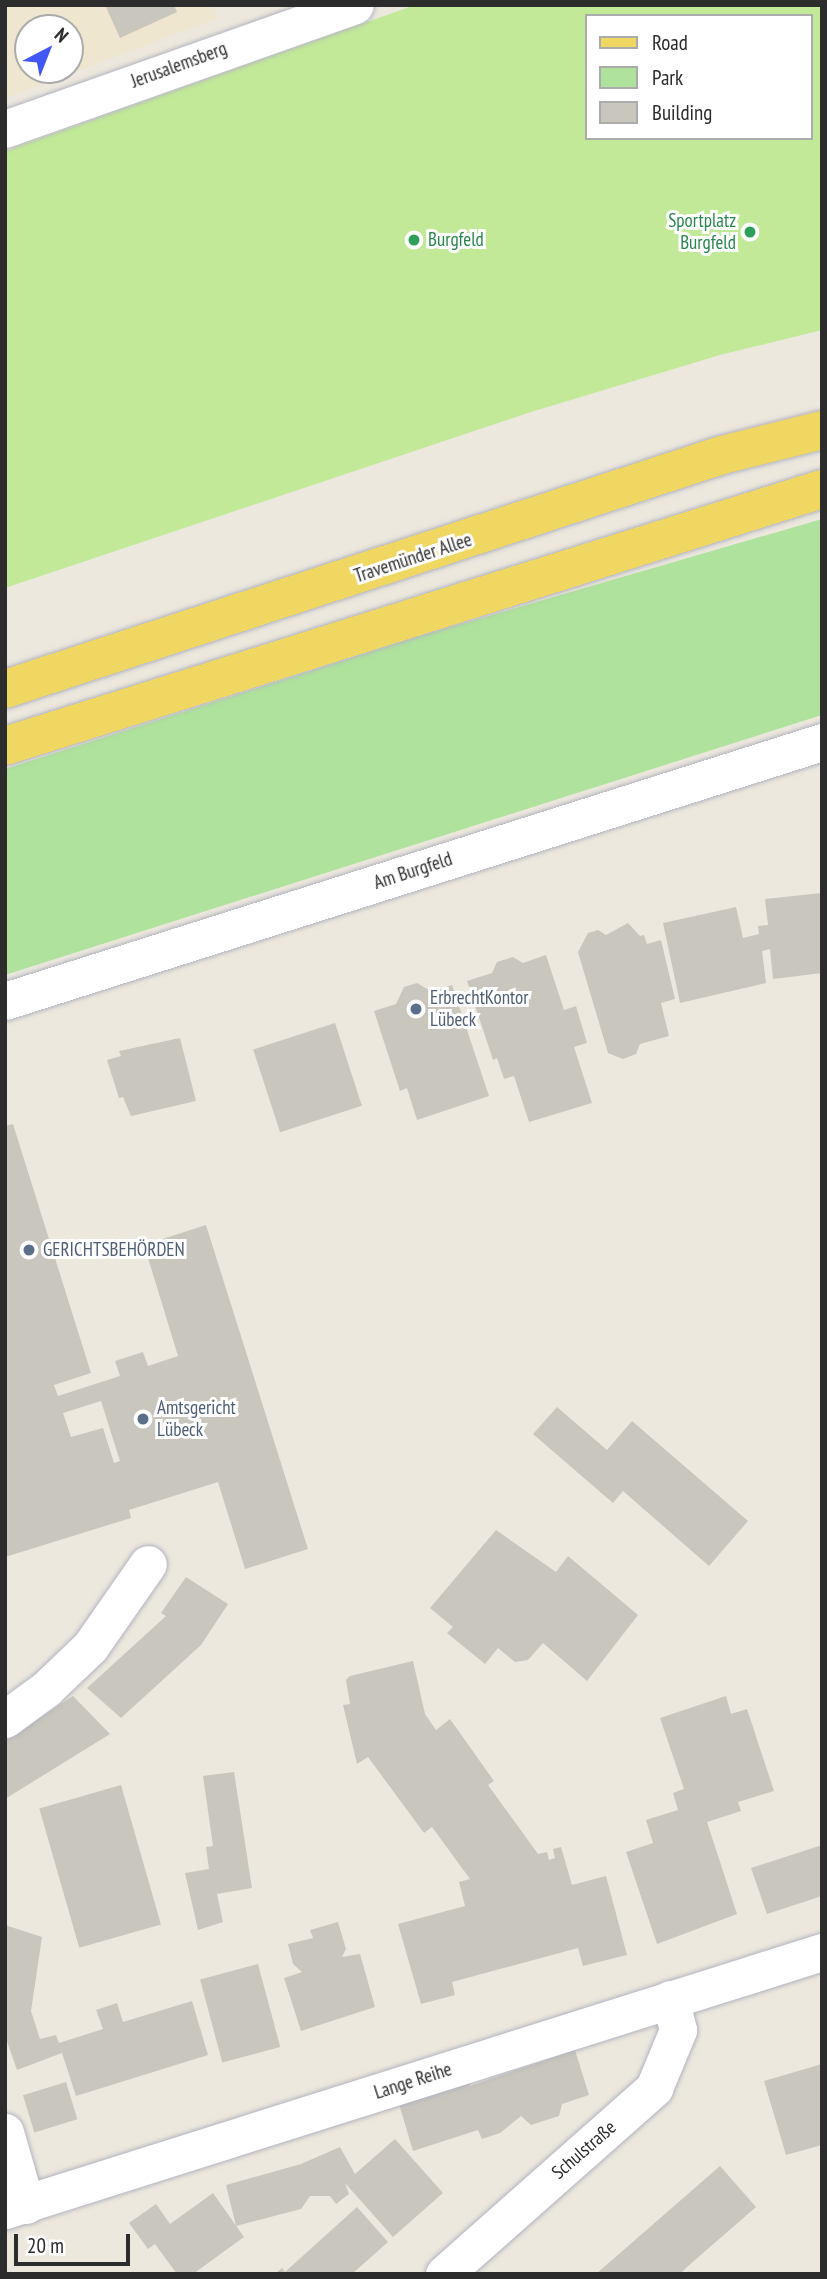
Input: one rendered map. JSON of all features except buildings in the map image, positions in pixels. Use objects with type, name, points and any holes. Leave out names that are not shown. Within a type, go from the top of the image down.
[{"type":"main road","name":"Travemünder Allee","points":[[5,689],[722,455],[822,430]]},
{"type":"main road","points":[[5,746],[822,489]]},
{"type":"street","name":"Jerusalemsberg","points":[[5,129],[355,5]]},
{"type":"street","name":"Am Burgfeld","points":[[5,1001],[822,742]]},
{"type":"street","points":[[5,1719],[46,1689],[90,1647],[148,1564]]},
{"type":"street","name":"Lange Reihe","points":[[16,2208],[822,1952]]},
{"type":"street","name":"Schulstraße","points":[[444,2274],[654,2088],[678,2030],[670,1999]]},
{"type":"street","points":[[5,2132],[16,2208]]},
{"type":"shaded area","points":[[5,5],[212,5],[218,18],[84,68],[84,14],[14,14],[14,84],[42,84],[5,98]]},
{"type":"green space","name":"Burgfeld","points":[[415,5],[822,5],[822,330],[720,355],[531,412],[5,588],[5,151]]},
{"type":"green space","points":[[822,519],[822,715],[5,975],[5,769],[423,635]]},
{"type":"place","name":"Sportplatz Burgfeld","points":[[750,232]]},
{"type":"place","name":"Burgfeld","points":[[414,240]]},
{"type":"place","name":"ErbrechtKontor Lübeck","points":[[416,1009]]},
{"type":"place","name":"GERICHTSBEHÖRDEN","points":[[29,1250]]},
{"type":"place","name":"Amtsgericht Lübeck","points":[[143,1419]]}]
